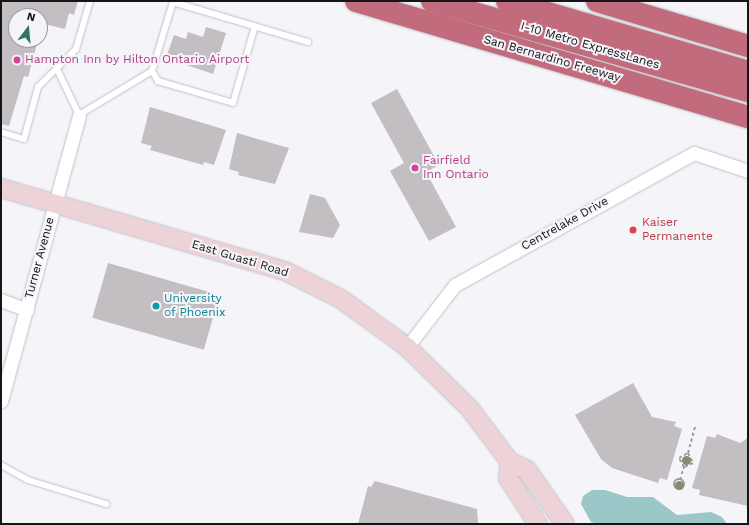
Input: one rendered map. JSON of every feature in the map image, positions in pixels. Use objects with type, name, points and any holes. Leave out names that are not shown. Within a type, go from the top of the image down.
[{"type":"highway","name":"San Bernardino Freeway","points":[[356,1],[748,117]]},
{"type":"highway","name":"I-10 Metro ExpressLanes","points":[[432,1],[748,91]]},
{"type":"highway","name":"I-10 Metro ExpressLanes","points":[[507,1],[748,72]]},
{"type":"highway","points":[[597,1],[748,46]]},
{"type":"main road","name":"East Guasti Road","points":[[1,188],[285,271],[341,299],[407,347],[470,409],[510,462],[527,470],[565,524]]},
{"type":"main road","points":[[510,462],[508,478],[538,524]]},
{"type":"street","name":"Turner Avenue","points":[[1,401],[79,115]]},
{"type":"street","name":"Centrelake Drive","points":[[407,347],[456,285],[694,153],[748,171]]},
{"type":"street","points":[[1,300],[27,310]]},
{"type":"lane","points":[[1,132],[24,139],[38,87],[76,49],[90,1]]},
{"type":"lane","points":[[56,69],[79,115],[152,71],[173,2],[308,42]]},
{"type":"lane","points":[[152,71],[158,81],[233,103],[254,26]]},
{"type":"lane","points":[[1,465],[28,480],[106,504]]},
{"type":"path","points":[[684,467],[693,463],[688,453],[696,424]]},
{"type":"path","points":[[680,480],[684,486],[677,489],[674,484],[680,480],[684,467],[679,458],[688,453]]},
{"type":"water","points":[[592,490],[605,490],[627,497],[653,497],[677,515],[711,512],[722,517],[727,524],[597,524],[591,522],[581,504],[583,496]]},
{"type":"building","name":"Hampton Inn by Hilton Ontario Airport","points":[[1,1],[78,1],[74,15],[69,13],[65,29],[48,25],[48,8],[8,8],[8,48],[36,48],[28,77],[24,76],[9,126],[1,124]]},
{"type":"building","points":[[206,27],[226,33],[213,74],[166,58],[174,35],[186,39],[188,32],[203,37]]},
{"type":"building","name":"Fairfield Inn Ontario","points":[[397,89],[439,165],[426,172],[456,227],[429,241],[390,171],[404,163],[371,103]]},
{"type":"building","points":[[150,107],[226,130],[214,165],[204,162],[203,165],[150,150],[152,146],[141,143]]},
{"type":"building","points":[[237,133],[289,148],[275,184],[238,175],[239,172],[229,169]]},
{"type":"building","points":[[310,194],[325,198],[340,225],[333,238],[299,232]]},
{"type":"building","name":"University of Phoenix","points":[[108,263],[220,295],[204,350],[92,318]]},
{"type":"building","points":[[633,383],[652,417],[676,422],[674,426],[682,429],[667,480],[660,478],[658,483],[612,468],[601,459],[575,415]]},
{"type":"building","points":[[717,434],[740,443],[748,438],[748,506],[699,495],[700,490],[692,488],[707,436],[715,438]]},
{"type":"building","points":[[375,481],[477,509],[478,524],[358,524],[368,486],[371,487]]},
{"type":"place","name":"Hampton Inn by Hilton Ontario Airport","points":[[17,60]]},
{"type":"place","name":"Fairfield Inn Ontario","points":[[415,168]]},
{"type":"place","name":"Kaiser Permanente","points":[[633,230]]},
{"type":"place","name":"University of Phoenix","points":[[156,306]]}]
